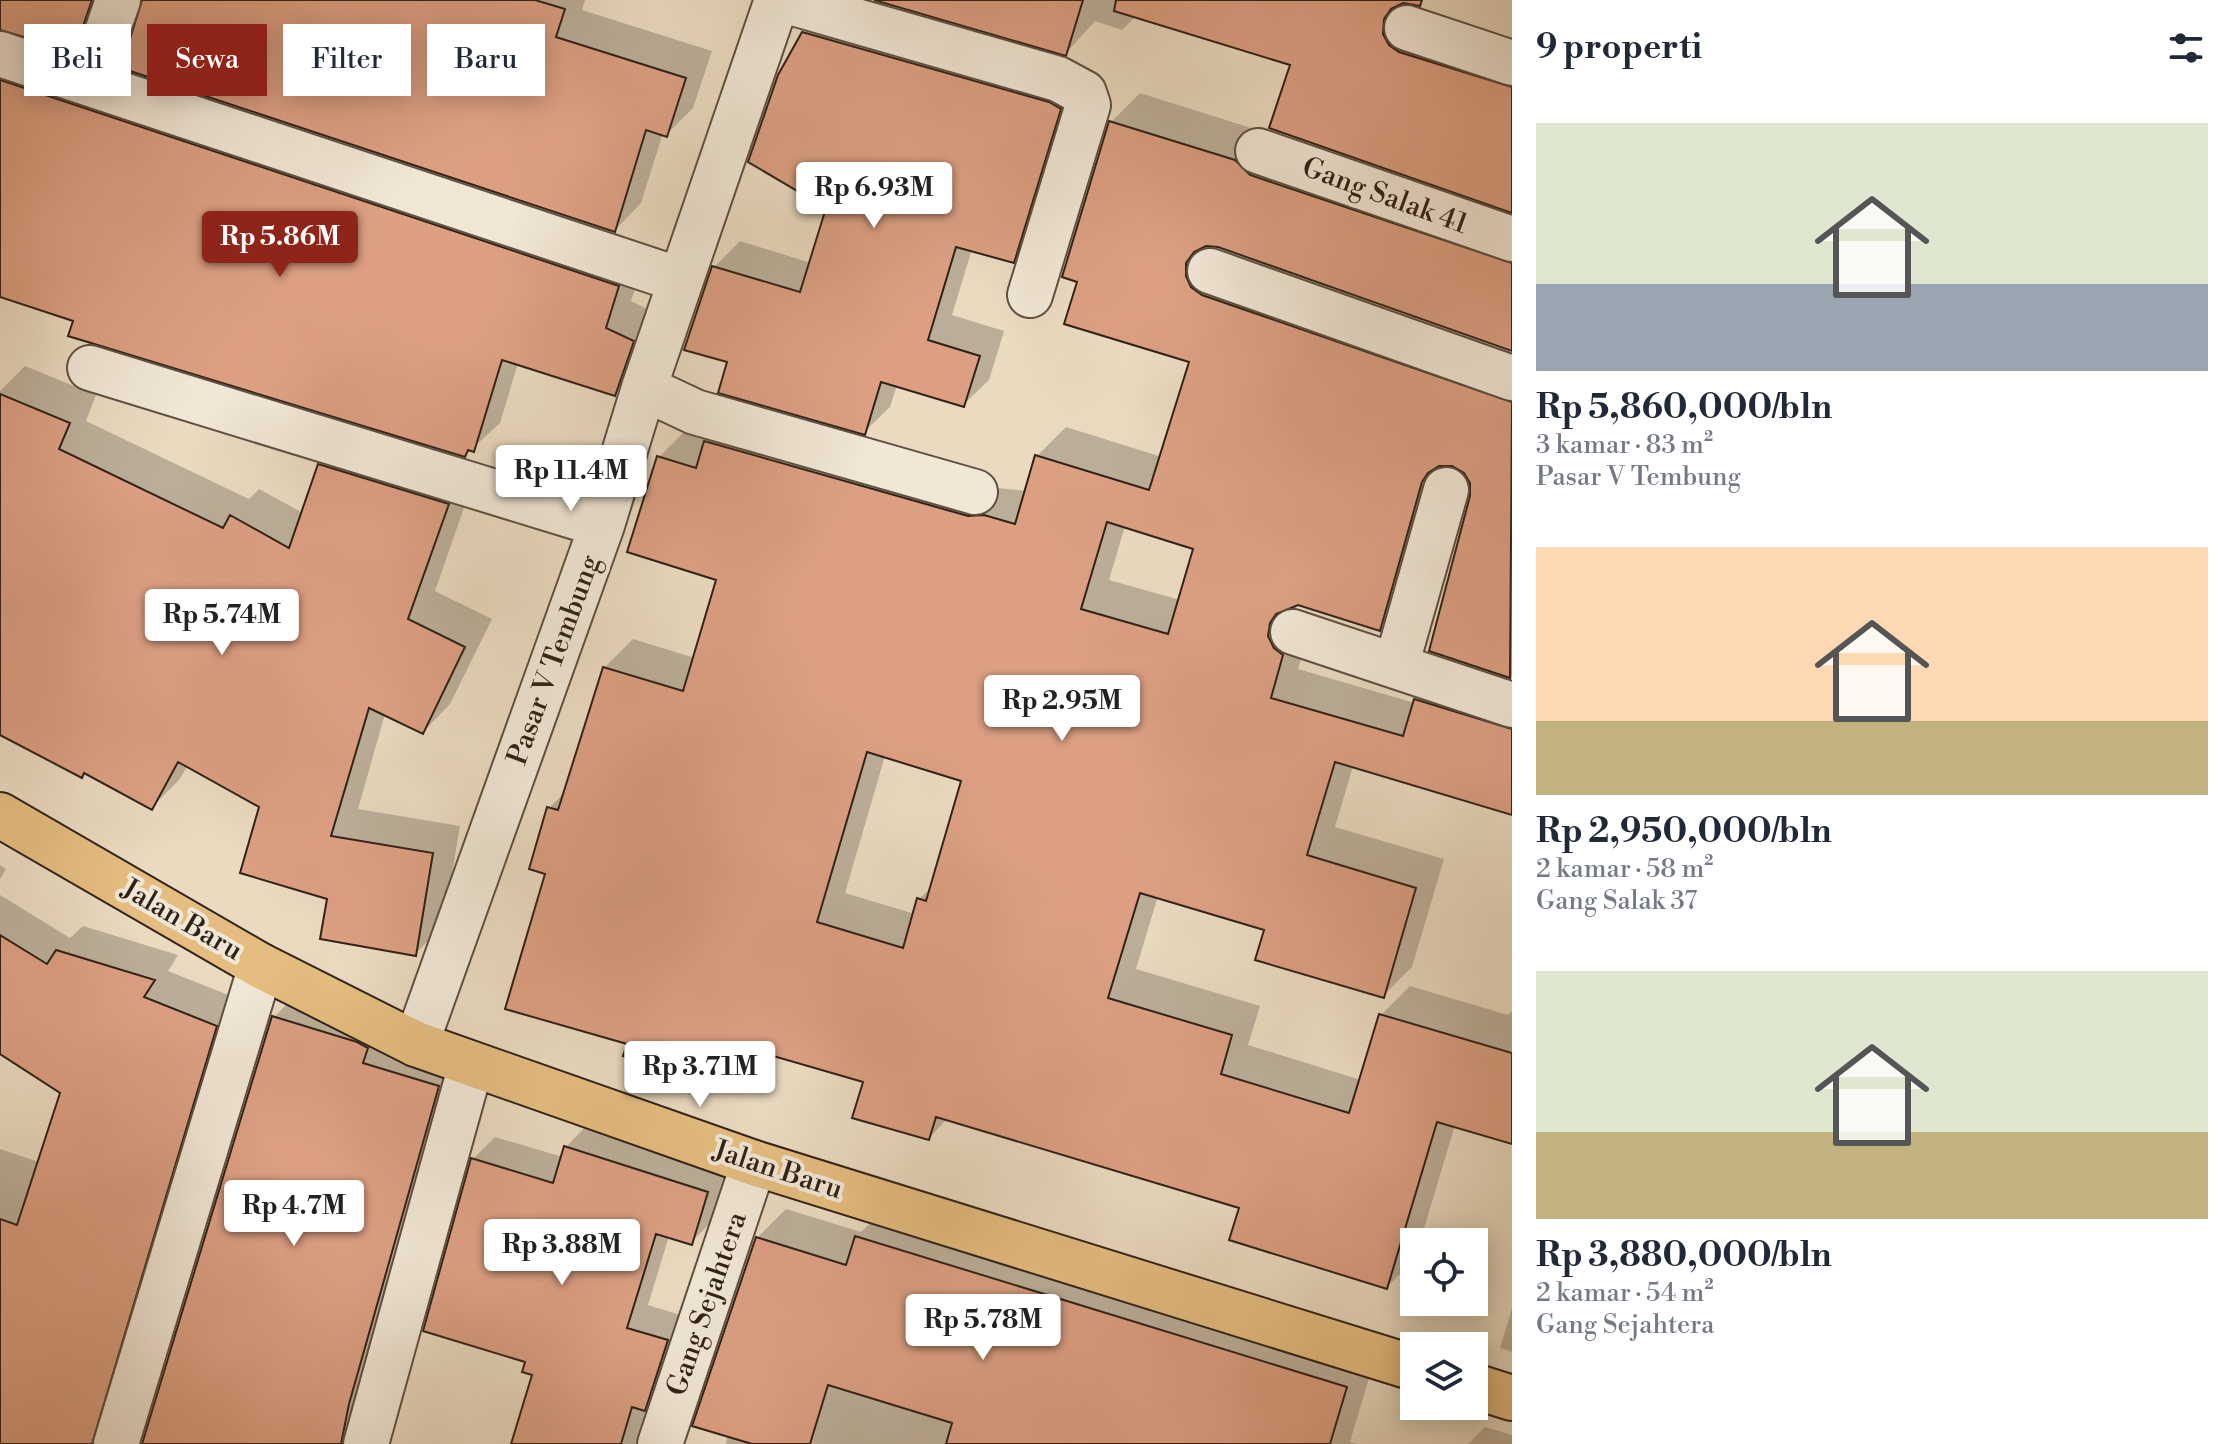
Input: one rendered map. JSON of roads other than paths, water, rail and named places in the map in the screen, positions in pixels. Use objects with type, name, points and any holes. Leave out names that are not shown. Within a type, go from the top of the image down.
[{"type":"main road","name":"Jalan Baru","points":[[0,815],[261,966],[416,1044],[754,1163],[1400,1364]]},
{"type":"main road","points":[[1488,1390],[1512,1398]]},
{"type":"street","points":[[110,24],[118,0]]},
{"type":"street","name":"Pasar V Tembung","points":[[416,1044],[602,525],[680,280],[777,0]]},
{"type":"street","points":[[783,0],[1058,79],[1084,93],[1088,105],[1030,295]]},
{"type":"street","points":[[1407,28],[1512,63]]},
{"type":"street","points":[[0,54],[24,61]]},
{"type":"street","points":[[131,96],[680,280]]},
{"type":"street","name":"Gang Salak 41","points":[[1258,151],[1512,239]]},
{"type":"street","points":[[1210,271],[1512,378]]},
{"type":"street","points":[[90,368],[602,525]]},
{"type":"street","points":[[644,388],[695,412],[975,492]]},
{"type":"street","points":[[1396,666],[1446,490]]},
{"type":"street","points":[[1293,632],[1512,705]]},
{"type":"street","points":[[116,1444],[261,966]]},
{"type":"street","points":[[366,1444],[471,1065]]},
{"type":"street","name":"Gang Sejahtera","points":[[660,1444],[754,1163]]}]
